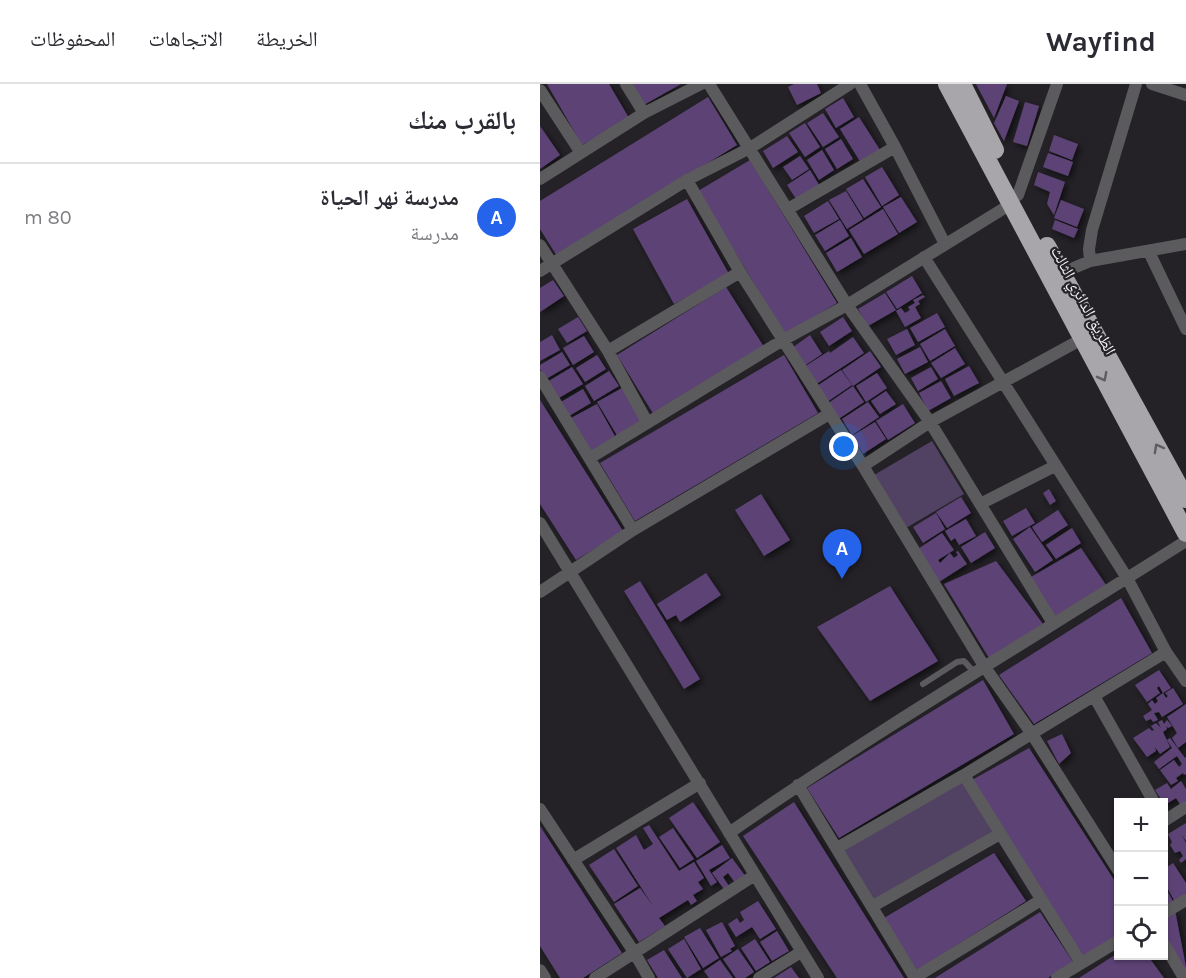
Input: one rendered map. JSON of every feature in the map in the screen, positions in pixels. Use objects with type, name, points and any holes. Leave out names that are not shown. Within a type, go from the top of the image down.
[{"type":"highway","name":"الطريق الدائري الثالث","points":[[947,84],[1015,200],[1062,273],[1186,499]]},
{"type":"highway","name":"الطريق الدائري الثالث","points":[[962,84],[1082,339],[1186,533]]},
{"type":"street","points":[[626,84],[644,113]]},
{"type":"street","points":[[540,179],[644,113],[701,84]]},
{"type":"street","points":[[709,84],[847,305],[930,422],[1053,623]]},
{"type":"street","points":[[540,271],[687,180],[750,148],[850,84]]},
{"type":"street","points":[[860,84],[945,244]]},
{"type":"street","points":[[590,459],[783,340],[847,305],[1015,200],[1058,84]]},
{"type":"street","points":[[1090,261],[1092,230],[1136,84]]},
{"type":"street","points":[[1152,84],[1186,95]]},
{"type":"street","points":[[540,90],[581,153]]},
{"type":"street","points":[[788,209],[895,147]]},
{"type":"street","points":[[687,180],[740,272],[863,466],[979,669],[1032,734],[1114,851]]},
{"type":"street","points":[[1062,273],[1090,261],[1186,244]]},
{"type":"street","points":[[540,245],[608,351],[647,422]]},
{"type":"street","points":[[1149,252],[1186,329]]},
{"type":"street","points":[[924,257],[1127,578],[1166,652],[1186,681]]},
{"type":"street","points":[[608,351],[740,272]]},
{"type":"street","points":[[863,466],[930,422],[1082,339]]},
{"type":"street","points":[[540,377],[633,530]]},
{"type":"street","points":[[540,592],[633,530],[830,414]]},
{"type":"street","points":[[980,504],[1055,466]]},
{"type":"street","points":[[540,523],[818,978]]},
{"type":"street","points":[[729,833],[798,785],[979,669],[1186,541]]},
{"type":"street","points":[[837,848],[1032,734],[1166,652]]},
{"type":"street","points":[[1094,696],[1152,798]]},
{"type":"street","points":[[964,774],[1081,963]]},
{"type":"street","points":[[573,860],[700,783]]},
{"type":"street","points":[[798,785],[873,906],[914,978],[1041,900]]},
{"type":"street","points":[[1168,818],[1186,807]]},
{"type":"street","points":[[540,809],[634,952],[648,978]]},
{"type":"street","points":[[873,906],[1000,834]]},
{"type":"street","points":[[595,978],[755,875]]},
{"type":"street","points":[[1168,911],[1186,900]]},
{"type":"street","points":[[1058,978],[1114,944]]},
{"type":"street","points":[[1168,951],[1184,978]]},
{"type":"street","points":[[759,978],[801,952]]},
{"type":"street","points":[[540,970],[545,978]]},
{"type":"lane","points":[[923,684],[957,662],[964,661],[979,669]]},
{"type":"shaded area","points":[[932,441],[964,494],[906,528],[874,475]]},
{"type":"shaded area","points":[[964,775],[1000,834],[873,906],[837,848]]},
{"type":"building","points":[[547,84],[609,84],[629,118],[582,145]]},
{"type":"building","points":[[630,84],[681,84],[642,106]]},
{"type":"building","points":[[794,84],[817,84],[821,93],[797,105],[788,87]]},
{"type":"building","points":[[976,84],[1007,84],[994,118]]},
{"type":"building","points":[[1006,96],[1019,101],[1004,141],[994,123]]},
{"type":"building","points":[[708,97],[737,145],[557,256],[540,229],[540,201]]},
{"type":"building","points":[[843,98],[854,117],[836,128],[825,109]]},
{"type":"building","points":[[1025,102],[1039,106],[1027,146],[1013,142]]},
{"type":"building","points":[[823,113],[839,137],[823,147],[807,123]]},
{"type":"building","points":[[859,117],[880,150],[861,163],[840,129]]},
{"type":"building","points":[[805,123],[820,147],[805,157],[789,133]]},
{"type":"building","points":[[540,126],[560,155],[540,169]]},
{"type":"building","points":[[1054,135],[1078,144],[1072,160],[1049,151]]},
{"type":"building","points":[[787,136],[798,152],[773,168],[763,151]]},
{"type":"building","points":[[841,139],[853,159],[837,169],[825,149]]},
{"type":"building","points":[[822,150],[834,170],[819,180],[807,160]]},
{"type":"building","points":[[1048,153],[1073,162],[1068,176],[1043,167]]},
{"type":"building","points":[[800,156],[809,169],[792,180],[783,167]]},
{"type":"building","points":[[750,160],[837,303],[785,334],[698,191]]},
{"type":"building","points":[[882,167],[899,195],[882,206],[865,177]]},
{"type":"building","points":[[810,170],[821,188],[798,202],[787,185]]},
{"type":"building","points":[[1038,172],[1065,182],[1054,215],[1047,204],[1050,192],[1034,185]]},
{"type":"building","points":[[863,179],[881,207],[864,218],[846,189]]},
{"type":"building","points":[[846,191],[863,219],[847,229],[829,200]]},
{"type":"building","points":[[901,197],[917,222],[899,233],[883,207]]},
{"type":"building","points":[[687,199],[729,274],[674,304],[633,229]]},
{"type":"building","points":[[1061,200],[1084,209],[1077,227],[1054,218]]},
{"type":"building","points":[[828,201],[839,219],[814,233],[804,216]]},
{"type":"building","points":[[883,209],[898,234],[864,254],[849,230]]},
{"type":"building","points":[[840,220],[849,236],[825,251],[815,235]]},
{"type":"building","points":[[1055,220],[1078,229],[1074,238],[1052,229]]},
{"type":"building","points":[[851,238],[862,257],[837,272],[826,253]]},
{"type":"building","points":[[912,276],[922,293],[897,309],[886,292]]},
{"type":"building","points":[[553,280],[564,296],[540,312],[540,288]]},
{"type":"building","points":[[726,287],[764,347],[654,415],[617,355]]},
{"type":"building","points":[[885,293],[896,310],[868,326],[858,309]]},
{"type":"building","points":[[923,295],[925,297],[918,301],[920,304],[915,307],[921,318],[905,327],[896,311],[901,308],[905,313],[910,310],[908,307],[915,303],[913,300]]},
{"type":"building","points":[[937,313],[945,327],[918,342],[910,328]]},
{"type":"building","points":[[578,317],[587,331],[567,343],[558,329]]},
{"type":"building","points":[[843,317],[852,331],[829,346],[820,332]]},
{"type":"building","points":[[907,329],[915,345],[896,355],[887,339]]},
{"type":"building","points":[[945,329],[955,346],[930,361],[920,344]]},
{"type":"building","points":[[552,335],[560,350],[540,361],[540,342]]},
{"type":"building","points":[[810,335],[822,354],[804,366],[792,348]]},
{"type":"building","points":[[584,336],[594,352],[573,365],[563,348]]},
{"type":"building","points":[[853,337],[864,353],[815,385],[804,367]]},
{"type":"building","points":[[920,347],[928,362],[905,374],[897,359]]},
{"type":"building","points":[[955,348],[965,364],[941,378],[931,363]]},
{"type":"building","points":[[870,351],[881,367],[853,386],[842,370]]},
{"type":"building","points":[[562,352],[570,365],[546,379],[540,365]]},
{"type":"building","points":[[597,355],[606,369],[585,382],[576,368]]},
{"type":"building","points":[[784,355],[818,413],[635,521],[600,463]]},
{"type":"building","points":[[969,366],[979,383],[954,396],[945,379]]},
{"type":"building","points":[[572,367],[583,384],[557,399],[547,382]]},
{"type":"building","points":[[931,367],[938,379],[918,391],[911,378]]},
{"type":"building","points":[[841,370],[852,385],[827,402],[817,386]]},
{"type":"building","points":[[609,371],[619,386],[594,401],[585,386]]},
{"type":"building","points":[[877,373],[887,388],[866,402],[856,386]]},
{"type":"building","points":[[941,381],[951,398],[928,411],[919,393]]},
{"type":"building","points":[[853,386],[864,402],[837,420],[827,404]]},
{"type":"building","points":[[622,388],[643,422],[618,437],[597,402]]},
{"type":"building","points":[[583,389],[591,403],[569,416],[561,402]]},
{"type":"building","points":[[886,391],[896,404],[880,414],[871,401]]},
{"type":"building","points":[[540,400],[623,531],[576,560],[540,504]]},
{"type":"building","points":[[868,402],[879,417],[852,435],[842,419]]},
{"type":"building","points":[[597,404],[616,438],[590,453],[571,418]]},
{"type":"building","points":[[903,404],[915,423],[888,440],[876,421]]},
{"type":"building","points":[[875,422],[886,439],[863,454],[852,436]]},
{"type":"building","points":[[1049,489],[1056,501],[1050,505],[1043,493]]},
{"type":"building","points":[[761,494],[790,540],[764,556],[735,510]]},
{"type":"building","points":[[961,497],[971,513],[947,528],[936,512]]},
{"type":"building","points":[[1026,508],[1035,523],[1012,536],[1003,521]]},
{"type":"building","points":[[1058,510],[1068,525],[1042,542],[1032,527]]},
{"type":"building","points":[[936,513],[945,529],[923,543],[913,527]]},
{"type":"building","points":[[966,519],[976,536],[959,545],[955,538],[951,541],[945,531]]},
{"type":"building","points":[[1030,527],[1053,560],[1035,572],[1013,539]]},
{"type":"building","points":[[1072,528],[1081,543],[1056,559],[1046,545]]},
{"type":"building","points":[[985,532],[995,548],[971,563],[961,547]]},
{"type":"building","points":[[942,533],[954,550],[938,560],[940,563],[950,553],[954,558],[958,555],[956,552],[958,551],[967,564],[939,582],[918,549]]},
{"type":"building","points":[[1081,548],[1106,585],[1056,617],[1031,577]]},
{"type":"building","points":[[996,561],[1043,624],[989,658],[944,584]]},
{"type":"building","points":[[706,573],[721,595],[680,622],[676,615],[667,620],[657,604]]},
{"type":"building","points":[[640,581],[700,679],[684,689],[624,591]]},
{"type":"building","points":[[890,586],[938,661],[870,701],[817,627]]},
{"type":"building","points":[[1121,598],[1152,653],[1034,724],[999,675]]},
{"type":"building","points":[[1159,670],[1171,688],[1163,693],[1159,686],[1157,688],[1160,693],[1147,702],[1135,685]]},
{"type":"building","points":[[983,680],[1014,734],[839,838],[807,788]]},
{"type":"building","points":[[1173,688],[1183,704],[1162,717],[1159,712],[1154,713],[1158,720],[1146,721],[1143,716],[1152,710],[1148,704],[1152,700],[1155,704],[1158,701],[1156,698],[1163,693],[1166,698],[1168,696],[1165,693]]},
{"type":"building","points":[[1186,704],[1186,742],[1178,748],[1172,738],[1177,733],[1167,717]]},
{"type":"building","points":[[1162,720],[1164,724],[1167,720],[1172,726],[1168,728],[1166,726],[1167,729],[1163,732],[1170,747],[1160,754],[1155,747],[1156,751],[1147,757],[1133,738],[1149,728],[1154,730],[1151,726],[1156,723],[1161,728],[1158,722]]},
{"type":"building","points":[[1062,734],[1071,753],[1059,764],[1047,741]]},
{"type":"building","points":[[1170,738],[1186,757],[1186,774],[1183,773],[1176,778],[1178,781],[1171,785],[1160,770],[1174,760],[1179,767],[1182,764],[1177,756],[1159,769],[1154,762],[1172,748],[1167,740]]},
{"type":"building","points":[[1029,748],[1114,880],[1114,938],[1083,956],[972,780]]},
{"type":"building","points":[[1181,781],[1186,789],[1186,802],[1181,806],[1176,798],[1168,803],[1168,798],[1160,798],[1155,790],[1167,783],[1171,789]]},
{"type":"building","points":[[693,802],[720,842],[697,858],[669,818]]},
{"type":"building","points":[[794,802],[904,978],[837,978],[743,836]]},
{"type":"building","points":[[1186,823],[1186,841],[1181,834],[1186,843],[1186,859],[1181,863],[1179,860],[1183,856],[1180,851],[1175,853],[1170,845],[1172,842],[1168,834]]},
{"type":"building","points":[[649,825],[679,871],[694,862],[704,878],[698,882],[703,889],[693,895],[697,901],[691,905],[688,900],[659,918],[665,926],[639,942],[614,904],[640,888],[653,906],[616,848],[636,835],[644,850],[653,844],[643,828]]},
{"type":"building","points":[[540,826],[622,953],[583,978],[560,978],[540,946]]},
{"type":"building","points":[[673,828],[694,859],[680,868],[659,837]]},
{"type":"building","points":[[722,845],[730,858],[709,870],[717,882],[711,886],[696,861]]},
{"type":"building","points":[[614,849],[638,886],[614,902],[589,865]]},
{"type":"building","points":[[994,853],[1026,901],[917,970],[884,918]]},
{"type":"building","points":[[732,858],[746,877],[736,884],[728,873],[723,877],[729,886],[724,889],[712,873]]},
{"type":"building","points":[[1173,863],[1186,883],[1186,894],[1175,902],[1168,889],[1168,866]]},
{"type":"building","points":[[1168,892],[1174,903],[1168,907]]},
{"type":"building","points":[[758,901],[776,929],[760,939],[752,927],[736,937],[728,924],[737,918],[740,923],[744,920],[740,912]]},
{"type":"building","points":[[1175,910],[1186,973],[1168,944],[1168,915]]},
{"type":"building","points":[[1040,912],[1073,962],[1048,978],[935,978]]},
{"type":"building","points":[[722,922],[735,946],[730,949],[732,951],[721,957],[706,930]]},
{"type":"building","points":[[700,928],[719,958],[703,968],[684,937]]},
{"type":"building","points":[[777,931],[789,951],[772,961],[760,942]]},
{"type":"building","points":[[684,939],[701,969],[687,978],[668,949]]},
{"type":"building","points":[[755,939],[770,962],[756,971],[741,948]]},
{"type":"building","points":[[738,949],[754,972],[745,978],[736,978],[723,959]]},
{"type":"building","points":[[664,950],[682,978],[658,978],[647,960]]},
{"type":"building","points":[[1114,956],[1114,960],[1151,960],[1164,978],[1079,978]]},
{"type":"building","points":[[720,960],[733,978],[709,978],[704,971]]},
{"type":"building","points":[[791,967],[799,978],[774,978]]},
{"type":"place","name":"مدرسة نهر الحياة","points":[[842,579]]}]
